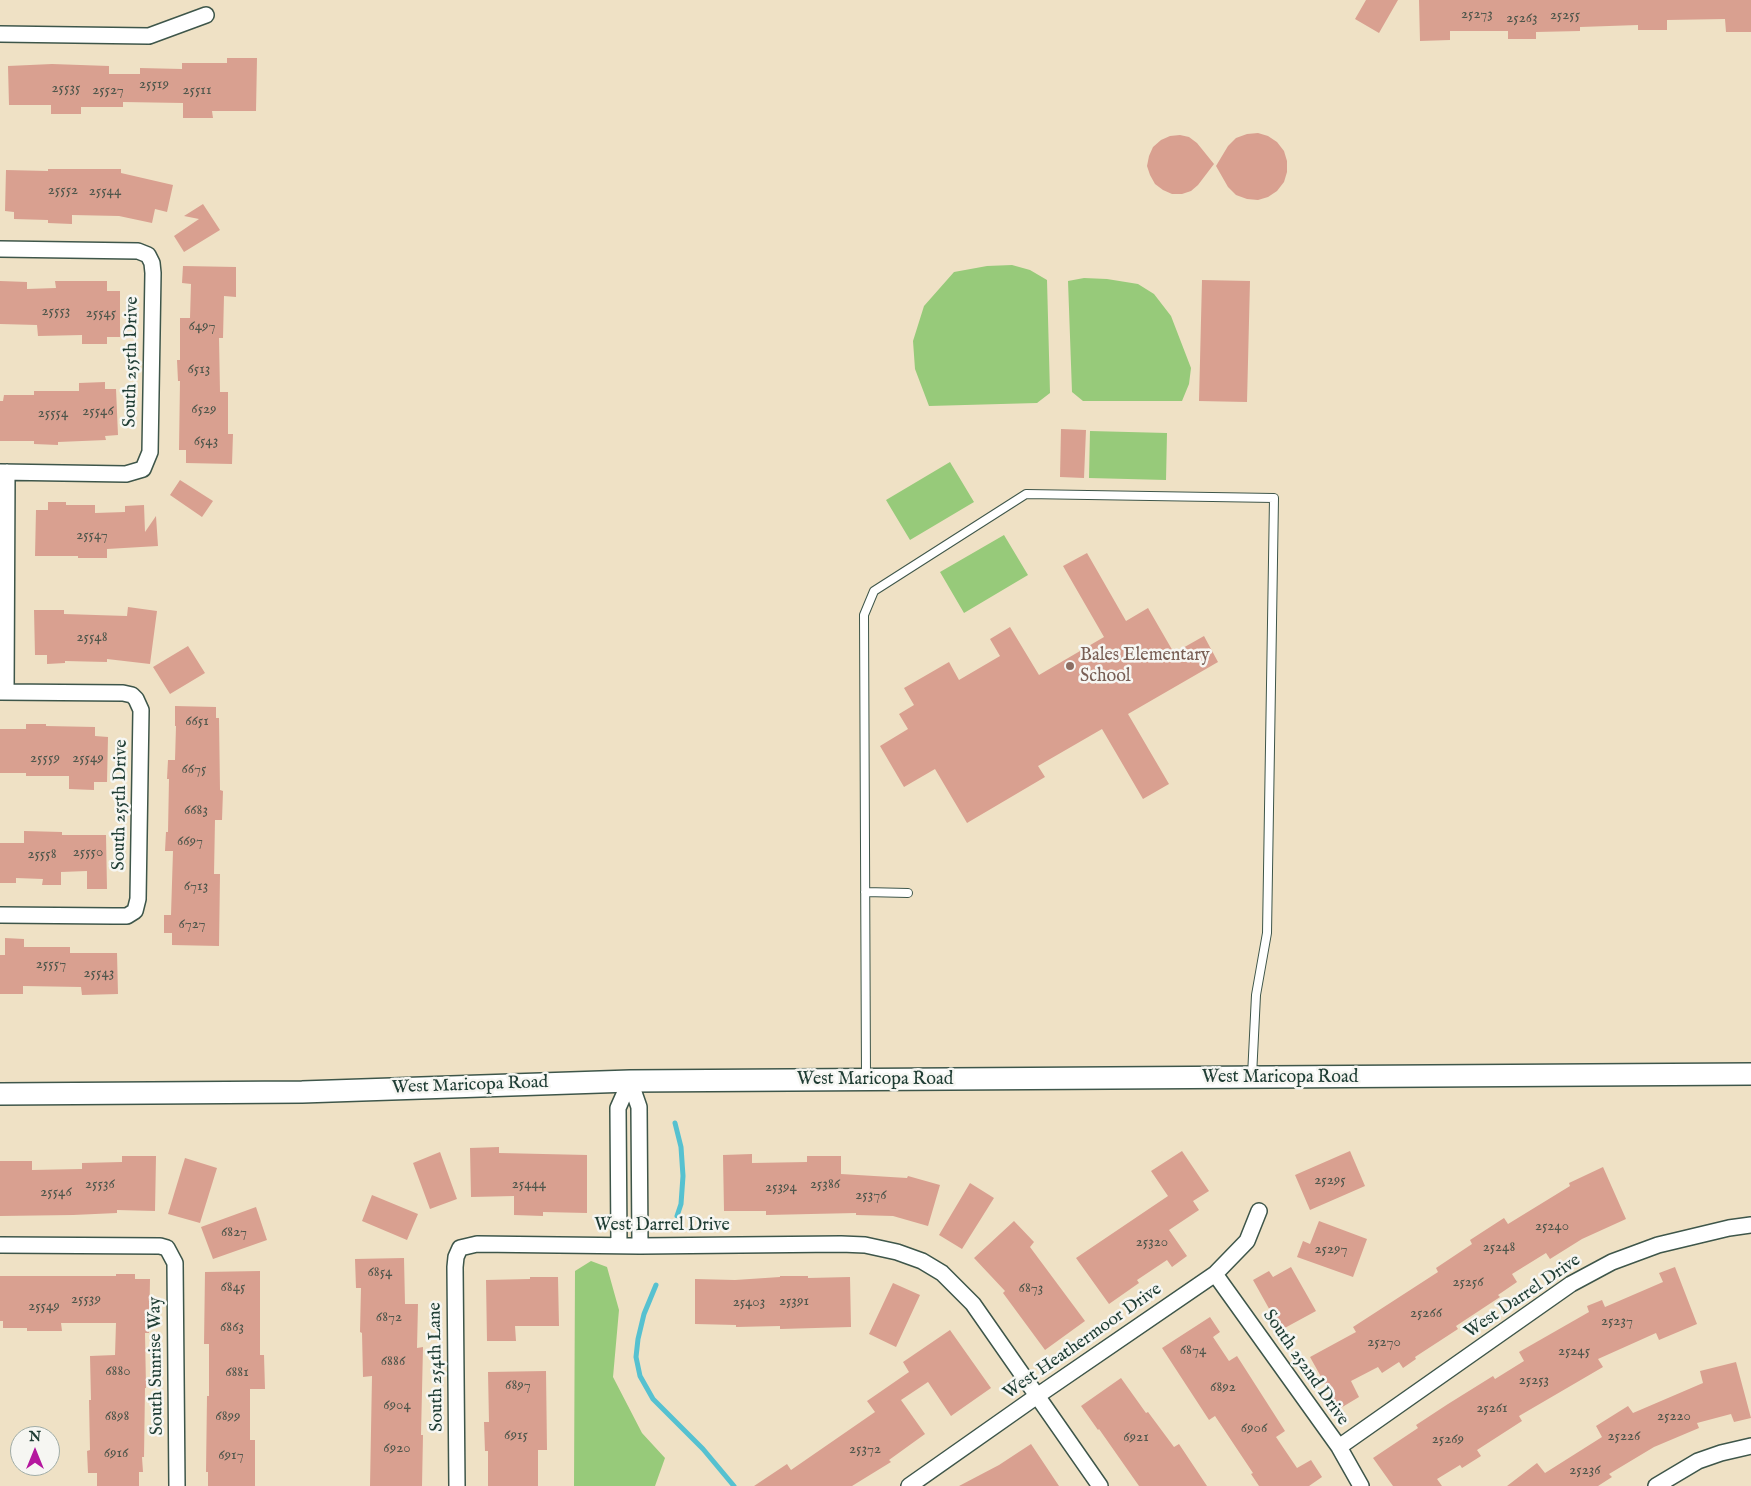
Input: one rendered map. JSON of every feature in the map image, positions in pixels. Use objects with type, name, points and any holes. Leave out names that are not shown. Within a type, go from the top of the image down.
[{"type":"street","points":[[0,34],[149,36],[206,15]]},
{"type":"street","name":"South 255th Drive","points":[[0,250],[138,251],[148,255],[152,263],[153,273],[150,442],[148,460],[143,469],[126,474],[4,472]]},
{"type":"street","points":[[3,692],[4,472]]},
{"type":"street","name":"South 255th Drive","points":[[0,915],[126,916],[135,912],[138,899],[141,710],[136,699],[123,693],[3,692]]},
{"type":"street","name":"West Maricopa Road","points":[[0,1094],[302,1092],[630,1081],[1751,1074]]},
{"type":"street","points":[[619,1245],[618,1108],[630,1081]]},
{"type":"street","points":[[630,1081],[639,1107],[640,1246]]},
{"type":"street","name":"West Heathermoor Drive","points":[[909,1486],[1215,1274],[1247,1242],[1259,1211]]},
{"type":"street","name":"West Darrel Drive","points":[[1339,1447],[1564,1289],[1612,1262],[1658,1245],[1729,1228],[1751,1225]]},
{"type":"street","name":"West Darrel Drive","points":[[460,1248],[477,1244],[640,1246],[841,1244],[865,1245],[897,1252],[922,1261],[942,1273],[973,1304],[1100,1486]]},
{"type":"street","name":"South Sunrise Way","points":[[0,1245],[160,1246],[167,1248],[175,1263],[177,1486]]},
{"type":"street","name":"South 254th Lane","points":[[457,1486],[455,1266],[460,1248]]},
{"type":"street","name":"South 252nd Drive","points":[[1215,1274],[1339,1447],[1361,1486]]},
{"type":"street","points":[[1656,1486],[1698,1462],[1721,1453],[1751,1446]]},
{"type":"lane","points":[[866,1080],[864,615],[874,591],[1026,494],[1274,498],[1267,933],[1256,995],[1252,1078]]},
{"type":"lane","points":[[865,892],[908,893]]},
{"type":"green space","points":[[1012,265],[1030,270],[1047,280],[1050,393],[1037,403],[929,406],[915,369],[913,341],[924,306],[954,272],[987,266]]},
{"type":"green space","points":[[1084,278],[1107,279],[1138,284],[1154,294],[1171,316],[1191,368],[1189,384],[1182,401],[1083,401],[1072,392],[1068,281]]},
{"type":"green space","points":[[1090,431],[1167,433],[1166,480],[1089,478]]},
{"type":"green space","points":[[950,462],[974,502],[910,540],[886,500]]},
{"type":"green space","points":[[1004,535],[1028,575],[964,613],[940,572]]},
{"type":"green space","points":[[591,1261],[607,1267],[619,1310],[613,1377],[642,1433],[665,1458],[655,1486],[574,1486],[575,1271]]},
{"type":"building","points":[[1366,0],[1398,0],[1379,33],[1355,19]]},
{"type":"building","points":[[1419,0],[1751,0],[1751,32],[1726,32],[1725,19],[1667,20],[1667,30],[1638,30],[1638,25],[1580,27],[1580,31],[1536,32],[1536,39],[1508,39],[1508,31],[1450,31],[1450,40],[1420,41]]},
{"type":"building","points":[[227,58],[257,58],[256,111],[212,111],[213,118],[183,118],[183,103],[123,102],[123,107],[81,107],[81,114],[51,114],[51,105],[9,105],[8,66],[52,64],[109,66],[109,74],[140,74],[140,68],[182,69],[182,63],[227,63]]},
{"type":"building","points":[[1258,133],[1268,136],[1277,142],[1284,151],[1287,161],[1287,172],[1284,182],[1277,191],[1268,197],[1258,200],[1236,195],[1228,187],[1216,166],[1228,146],[1236,138]]},
{"type":"building","points":[[1180,135],[1189,137],[1197,143],[1214,164],[1191,191],[1182,194],[1172,194],[1155,184],[1147,166],[1153,147],[1161,140],[1170,136]]},
{"type":"building","points":[[48,169],[121,169],[121,173],[173,185],[167,212],[155,209],[152,223],[119,216],[72,215],[72,224],[48,223],[48,220],[14,219],[14,212],[5,211],[6,170],[48,171]]},
{"type":"building","points":[[203,204],[220,230],[184,252],[174,236],[199,219],[184,216]]},
{"type":"building","points":[[183,266],[236,267],[236,297],[224,296],[223,338],[219,338],[220,392],[228,392],[228,434],[233,434],[232,464],[186,463],[186,450],[179,450],[180,381],[178,381],[177,360],[180,360],[180,318],[190,318],[191,284],[182,283]]},
{"type":"building","points":[[1202,280],[1250,281],[1247,402],[1199,401]]},
{"type":"building","points":[[0,281],[27,282],[27,289],[56,288],[55,281],[107,281],[107,291],[120,291],[120,337],[107,337],[107,344],[82,344],[82,335],[38,336],[37,325],[0,324]]},
{"type":"building","points":[[105,382],[105,389],[116,389],[118,435],[105,436],[106,440],[58,442],[58,445],[34,444],[34,441],[0,441],[0,401],[3,401],[4,395],[34,395],[34,391],[79,391],[79,383]]},
{"type":"building","points":[[1061,429],[1086,430],[1084,478],[1060,477]]},
{"type":"building","points":[[180,480],[213,501],[202,517],[170,495]]},
{"type":"building","points":[[48,502],[66,502],[66,505],[95,505],[95,513],[125,512],[125,506],[144,505],[145,532],[156,516],[158,546],[107,549],[107,558],[35,556],[36,510],[48,510]]},
{"type":"building","points":[[1087,553],[1126,621],[1148,608],[1174,653],[1204,636],[1218,662],[1128,714],[1169,784],[1143,799],[1102,729],[1038,766],[1045,777],[967,823],[935,769],[904,787],[880,746],[908,729],[899,714],[914,705],[904,688],[949,662],[959,680],[1000,656],[990,639],[1010,627],[1039,675],[1104,637],[1063,566]]},
{"type":"building","points":[[128,607],[157,611],[150,664],[107,659],[107,662],[65,661],[65,663],[47,664],[47,655],[35,655],[34,610],[64,610],[64,614],[127,616]]},
{"type":"building","points":[[188,646],[205,673],[170,694],[153,667]]},
{"type":"building","points":[[175,706],[216,707],[216,718],[219,718],[220,790],[223,791],[222,820],[215,820],[214,874],[220,874],[219,946],[172,945],[172,933],[164,933],[164,915],[171,915],[173,851],[165,851],[166,832],[168,832],[168,760],[175,760]]},
{"type":"building","points":[[26,724],[95,727],[95,736],[108,737],[107,782],[94,782],[94,790],[69,789],[69,776],[26,776],[26,773],[0,773],[0,729],[26,729]]},
{"type":"building","points":[[24,831],[62,832],[62,835],[106,835],[107,889],[87,889],[87,871],[61,872],[61,885],[42,885],[43,879],[16,878],[16,883],[0,883],[0,843],[24,843]]},
{"type":"building","points":[[5,938],[24,939],[24,947],[70,947],[70,953],[117,953],[118,994],[82,995],[81,987],[23,986],[23,994],[0,994],[0,955],[5,955]]},
{"type":"building","points":[[499,1147],[499,1153],[587,1155],[587,1213],[543,1212],[543,1216],[514,1215],[514,1196],[471,1197],[470,1148]]},
{"type":"building","points":[[1182,1151],[1209,1191],[1193,1201],[1199,1210],[1169,1230],[1187,1256],[1172,1267],[1167,1260],[1137,1280],[1139,1283],[1109,1304],[1076,1258],[1168,1196],[1151,1171]]},
{"type":"building","points":[[1350,1151],[1365,1186],[1310,1210],[1295,1175]]},
{"type":"building","points":[[440,1152],[457,1199],[430,1209],[413,1163]]},
{"type":"building","points":[[752,1154],[752,1163],[807,1162],[807,1156],[841,1156],[841,1174],[907,1178],[908,1176],[940,1185],[928,1226],[893,1216],[856,1215],[856,1213],[766,1215],[766,1211],[724,1211],[723,1155]]},
{"type":"building","points":[[122,1156],[156,1156],[155,1211],[117,1210],[117,1213],[0,1216],[0,1161],[32,1161],[32,1170],[82,1169],[82,1163],[122,1162]]},
{"type":"building","points":[[185,1158],[217,1168],[200,1223],[168,1214]]},
{"type":"building","points":[[1603,1167],[1626,1219],[1582,1239],[1550,1259],[1546,1253],[1512,1274],[1517,1282],[1498,1295],[1500,1297],[1456,1326],[1458,1329],[1415,1357],[1416,1359],[1403,1368],[1399,1362],[1382,1373],[1378,1367],[1351,1381],[1359,1397],[1339,1409],[1310,1357],[1356,1332],[1353,1327],[1438,1272],[1436,1268],[1472,1244],[1470,1240],[1504,1218],[1508,1224],[1570,1186],[1569,1183]]},
{"type":"building","points":[[970,1183],[994,1198],[962,1249],[939,1235]]},
{"type":"building","points":[[372,1195],[418,1214],[407,1240],[362,1221]]},
{"type":"building","points":[[256,1207],[267,1240],[213,1259],[201,1227]]},
{"type":"building","points":[[1014,1221],[1034,1242],[1030,1247],[1085,1321],[1045,1350],[1003,1293],[1005,1291],[974,1258]]},
{"type":"building","points":[[1319,1221],[1367,1239],[1353,1277],[1297,1257],[1303,1241],[1310,1244]]},
{"type":"building","points":[[404,1258],[405,1304],[418,1304],[417,1348],[423,1347],[422,1486],[370,1486],[372,1376],[363,1377],[362,1333],[360,1332],[361,1288],[356,1288],[355,1259]]},
{"type":"building","points":[[1291,1267],[1316,1311],[1281,1330],[1253,1280],[1269,1271],[1273,1277]]},
{"type":"building","points":[[1675,1267],[1697,1324],[1659,1340],[1656,1333],[1598,1359],[1603,1367],[1519,1416],[1522,1421],[1477,1450],[1481,1456],[1462,1468],[1460,1465],[1437,1479],[1442,1486],[1393,1486],[1373,1458],[1418,1428],[1416,1425],[1448,1404],[1493,1376],[1495,1379],[1524,1361],[1519,1352],[1589,1312],[1587,1306],[1602,1300],[1605,1307],[1663,1282],[1659,1273]]},
{"type":"building","points":[[260,1271],[260,1355],[264,1355],[265,1389],[250,1389],[250,1440],[255,1440],[255,1486],[208,1486],[208,1472],[206,1472],[209,1344],[204,1344],[205,1272]]},
{"type":"building","points":[[116,1274],[135,1274],[135,1279],[150,1279],[149,1333],[145,1333],[144,1457],[142,1457],[143,1472],[139,1472],[139,1486],[97,1486],[97,1473],[88,1473],[87,1451],[90,1450],[89,1400],[91,1400],[90,1356],[115,1355],[116,1323],[61,1323],[62,1331],[27,1331],[27,1328],[3,1328],[3,1321],[0,1321],[0,1276],[116,1276]]},
{"type":"building","points":[[780,1276],[808,1276],[808,1278],[850,1277],[851,1327],[780,1329],[780,1326],[736,1327],[736,1325],[695,1324],[695,1279],[735,1280]]},
{"type":"building","points":[[530,1277],[558,1277],[559,1326],[515,1326],[516,1341],[487,1341],[486,1280],[530,1279]]},
{"type":"building","points":[[893,1283],[920,1295],[896,1347],[869,1334]]},
{"type":"building","points":[[1210,1317],[1220,1332],[1213,1337],[1229,1361],[1237,1356],[1285,1431],[1276,1437],[1297,1468],[1311,1460],[1322,1477],[1309,1486],[1259,1486],[1251,1474],[1253,1473],[1215,1416],[1209,1420],[1162,1348]]},
{"type":"building","points":[[950,1330],[991,1388],[951,1416],[928,1382],[901,1400],[925,1434],[889,1460],[891,1462],[852,1486],[754,1486],[787,1464],[791,1470],[875,1412],[867,1401],[909,1372],[903,1362]]},
{"type":"building","points":[[1736,1362],[1751,1418],[1734,1422],[1731,1414],[1697,1423],[1699,1428],[1654,1447],[1609,1474],[1612,1477],[1598,1486],[1507,1486],[1537,1463],[1545,1473],[1602,1437],[1596,1426],[1628,1406],[1633,1413],[1703,1383],[1700,1371]]},
{"type":"building","points":[[546,1371],[547,1450],[538,1450],[538,1486],[488,1486],[488,1451],[485,1451],[484,1422],[489,1422],[488,1372]]},
{"type":"building","points":[[1121,1378],[1174,1447],[1179,1444],[1207,1486],[1139,1486],[1081,1406]]},
{"type":"building","points":[[1031,1444],[1059,1486],[959,1486],[999,1465]]},
{"type":"waterway","points":[[675,1123],[681,1147],[683,1176],[681,1204],[677,1216]]},
{"type":"waterway","points":[[656,1285],[644,1314],[638,1339],[636,1357],[640,1376],[653,1399],[703,1449],[734,1486]]},
{"type":"place","name":"Bales Elementary School","points":[[1070,666]]}]
